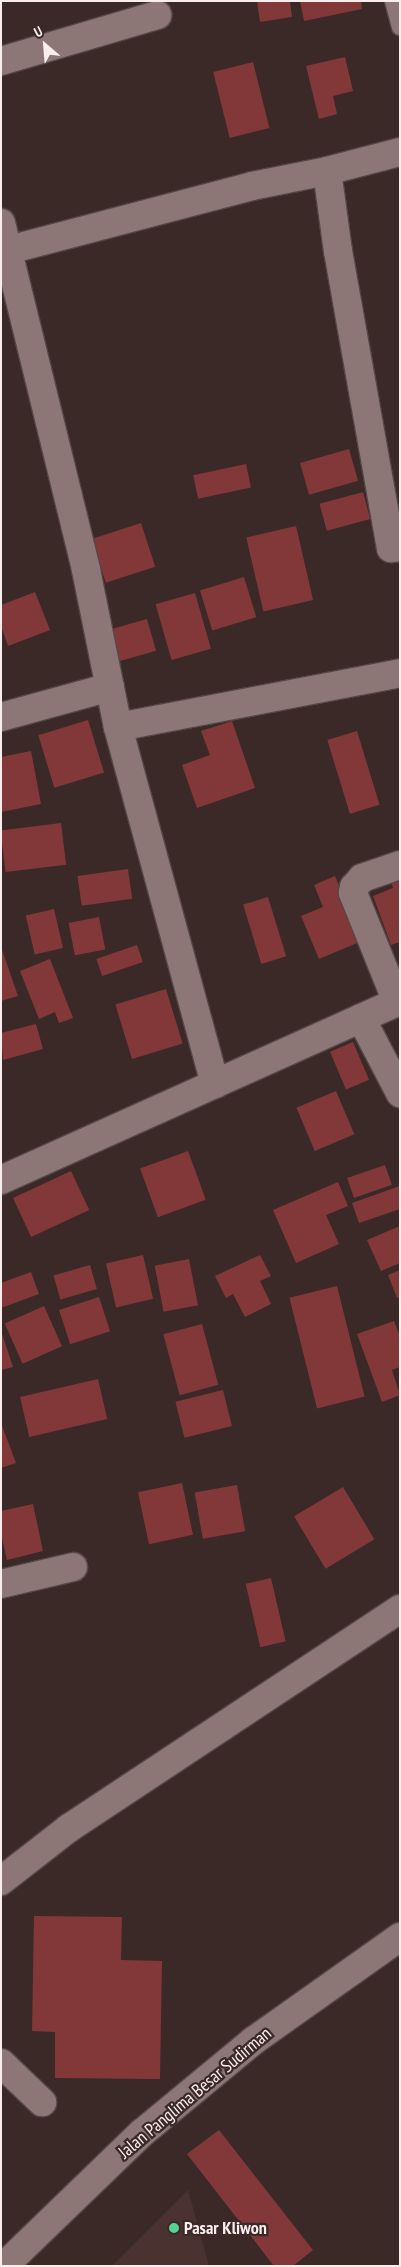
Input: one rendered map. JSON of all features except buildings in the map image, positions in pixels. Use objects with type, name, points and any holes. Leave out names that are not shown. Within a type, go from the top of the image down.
[{"type":"street","points":[[1,61],[157,15]]},
{"type":"street","points":[[5,251],[252,186],[327,171],[400,152]]},
{"type":"street","points":[[327,171],[338,251],[391,548],[400,547]]},
{"type":"street","points":[[1,223],[5,251],[86,570],[118,727],[215,1084]]},
{"type":"street","points":[[118,727],[400,672]]},
{"type":"street","points":[[1,717],[110,687]]},
{"type":"street","points":[[1,1180],[398,1001],[353,893],[354,887],[362,878],[400,865]]},
{"type":"street","points":[[361,1018],[400,1093]]},
{"type":"street","points":[[1,1584],[73,1567]]},
{"type":"street","points":[[1,1881],[69,1828],[400,1609]]},
{"type":"street","name":"Jalan Panglima Besar Sudirman","points":[[4,2266],[150,2126],[253,2041],[400,1937]]},
{"type":"street","points":[[1,2063],[42,2102]]},
{"type":"lane","points":[[393,1],[399,30]]},
{"type":"shaded area","name":"Pasar Kliwon","points":[[188,2190],[209,2266],[112,2266]]},
{"type":"place","name":"Pasar Kliwon","points":[[174,2228]]}]
